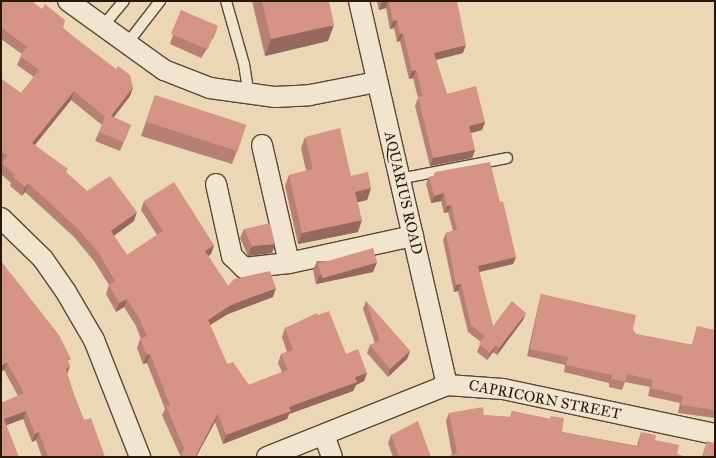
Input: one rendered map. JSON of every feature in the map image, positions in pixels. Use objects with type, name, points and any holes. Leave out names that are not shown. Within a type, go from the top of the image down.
[{"type":"street","points":[[68,1],[126,45],[164,70],[188,81],[249,95],[310,95],[377,82]]},
{"type":"street","name":"AQUARIUS ROAD","points":[[360,1],[447,385]]},
{"type":"street","points":[[262,145],[289,263]]},
{"type":"street","points":[[216,184],[232,256],[238,263],[251,269],[289,263],[412,236]]},
{"type":"street","points":[[1,218],[43,259],[66,292],[94,340],[140,457]]},
{"type":"street","name":"CAPRICORN STREET","points":[[267,457],[447,385],[503,389],[715,434]]},
{"type":"street","points":[[324,435],[332,457]]},
{"type":"lane","points":[[102,27],[124,1]]},
{"type":"lane","points":[[126,45],[160,1]]},
{"type":"lane","points":[[226,1],[244,64],[249,95]]},
{"type":"lane","points":[[399,179],[507,158]]},
{"type":"building","points":[[1,1],[32,1],[42,9],[45,4],[65,20],[63,28],[116,69],[118,66],[130,75],[133,87],[111,116],[131,125],[123,142],[99,132],[105,117],[74,91],[32,143],[68,169],[66,172],[87,191],[110,176],[137,212],[111,231],[127,255],[163,231],[144,201],[174,182],[214,245],[205,251],[228,286],[234,279],[270,271],[276,288],[231,305],[208,320],[227,364],[233,362],[249,385],[288,370],[281,354],[293,350],[285,328],[317,313],[318,315],[329,311],[346,354],[358,349],[367,373],[355,377],[357,382],[289,407],[291,411],[226,435],[218,413],[195,457],[183,457],[181,455],[184,448],[166,406],[170,405],[150,354],[147,355],[140,339],[147,336],[139,318],[127,299],[119,303],[109,285],[115,281],[98,252],[77,228],[28,183],[25,187],[13,177],[15,175],[2,163],[8,155],[1,152],[1,79],[21,93],[39,70],[20,56],[27,47],[1,27]]},
{"type":"building","points":[[262,1],[329,1],[334,25],[271,39]]},
{"type":"building","points":[[389,1],[457,1],[466,45],[434,53],[447,94],[476,86],[485,122],[469,126],[475,150],[433,158],[418,97],[423,96],[416,70],[412,71],[403,33],[400,34],[397,20],[393,21]]},
{"type":"building","points":[[181,10],[218,26],[208,50],[171,34]]},
{"type":"building","points":[[155,95],[246,125],[238,151],[146,122]]},
{"type":"building","points":[[340,128],[351,176],[368,172],[371,188],[355,192],[362,220],[302,233],[289,175],[313,169],[305,137]]},
{"type":"building","points":[[490,162],[500,202],[503,201],[516,257],[478,266],[493,326],[512,301],[526,313],[499,348],[496,345],[490,353],[479,344],[485,336],[471,325],[461,284],[456,285],[446,233],[457,230],[451,205],[447,206],[444,193],[434,196],[429,177],[436,175],[435,172]]},
{"type":"building","points":[[270,223],[275,244],[252,246],[244,229]]},
{"type":"building","points":[[373,248],[377,262],[322,278],[318,264]]},
{"type":"building","points":[[1,261],[59,335],[71,359],[68,361],[70,366],[66,369],[74,395],[84,420],[91,418],[105,457],[48,457],[39,432],[35,434],[26,411],[4,419],[19,457],[1,457],[1,403],[24,393],[7,362],[1,366]]},
{"type":"building","points":[[541,294],[636,315],[633,330],[636,334],[693,345],[697,326],[715,330],[715,410],[681,405],[683,396],[651,388],[653,380],[627,374],[625,382],[611,379],[612,375],[566,365],[568,357],[530,349]]},
{"type":"building","points":[[366,301],[410,351],[390,369],[370,345],[380,341]]},
{"type":"building","points":[[483,407],[484,415],[511,417],[512,411],[550,419],[551,416],[564,418],[562,432],[638,447],[641,432],[656,435],[655,440],[679,445],[677,454],[687,457],[447,457],[457,453],[449,413]]},
{"type":"building","points":[[418,421],[431,457],[399,457],[391,435]]},
{"type":"building","points":[[707,441],[715,443],[715,457],[703,457]]}]
